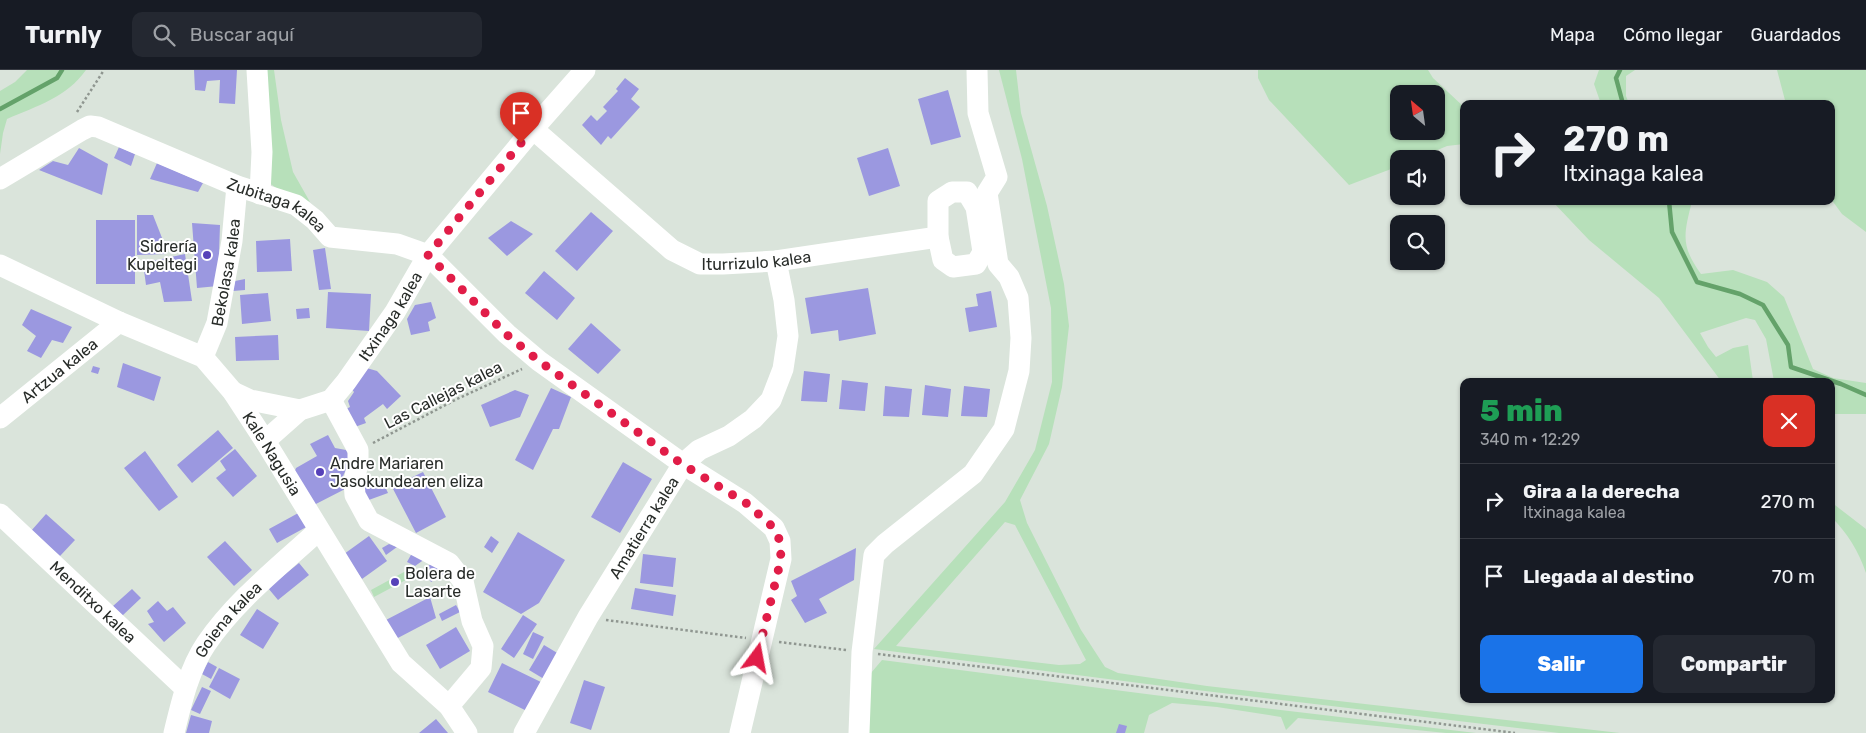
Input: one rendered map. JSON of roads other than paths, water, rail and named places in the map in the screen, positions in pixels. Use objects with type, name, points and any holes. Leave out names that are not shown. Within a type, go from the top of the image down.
[{"type":"street","points":[[257,70],[262,152],[260,194]]},
{"type":"street","name":"Itxinaga kalea","points":[[331,400],[346,382],[395,312],[428,255],[585,70]]},
{"type":"street","points":[[859,733],[862,652],[874,556],[884,544],[973,474],[1004,429],[1019,371],[1018,298],[1009,277],[998,264],[987,193],[997,177],[978,113],[977,70]]},
{"type":"street","name":"Zubitaga kalea","points":[[0,179],[90,126],[98,127],[237,186],[296,205],[315,220],[330,237],[397,244],[428,255],[506,334],[539,361],[682,464],[746,503],[774,528],[780,541],[781,559],[740,733]]},
{"type":"street","name":"Iturrizulo kalea","points":[[533,129],[672,250],[700,264],[776,261],[938,237]]},
{"type":"street","name":"Bekolasa kalea","points":[[203,358],[217,323],[232,241],[237,186]]},
{"type":"street","name":"Amatierra kalea","points":[[524,733],[588,617],[682,464],[699,450],[729,436],[771,400],[783,369],[788,336],[784,300],[776,261]]},
{"type":"street","name":"Kale Nagusia","points":[[0,265],[119,322],[203,358],[233,392],[401,663],[449,706],[467,733]]},
{"type":"street","name":"Artzua kalea","points":[[0,418],[119,322]]},
{"type":"street","points":[[233,392],[250,400],[300,410]]},
{"type":"street","points":[[264,441],[300,410],[331,400],[358,450],[358,463],[354,481],[356,495],[368,521],[448,563],[463,581],[472,621],[482,646],[481,668],[449,706]]},
{"type":"street","name":"Menditxo kalea","points":[[0,514],[186,688]]},
{"type":"street","name":"Goiena kalea","points":[[174,733],[186,688],[205,645],[232,610],[319,530]]},
{"type":"waterway","points":[[0,109],[57,78],[62,70]]},
{"type":"waterway","points":[[1620,70],[1616,78],[1622,100]]},
{"type":"waterway","points":[[1669,205],[1672,232],[1697,282],[1740,294],[1763,305],[1788,345],[1791,367],[1823,378]]},
{"type":"waterway","points":[[1835,382],[1866,395]]},
{"type":"place","name":"Sidrería Kupeltegi","points":[[207,255]]},
{"type":"place","name":"Andre Mariaren Jasokundearen eliza","points":[[320,472]]},
{"type":"place","name":"Bolera de Lasarte","points":[[395,582]]}]
